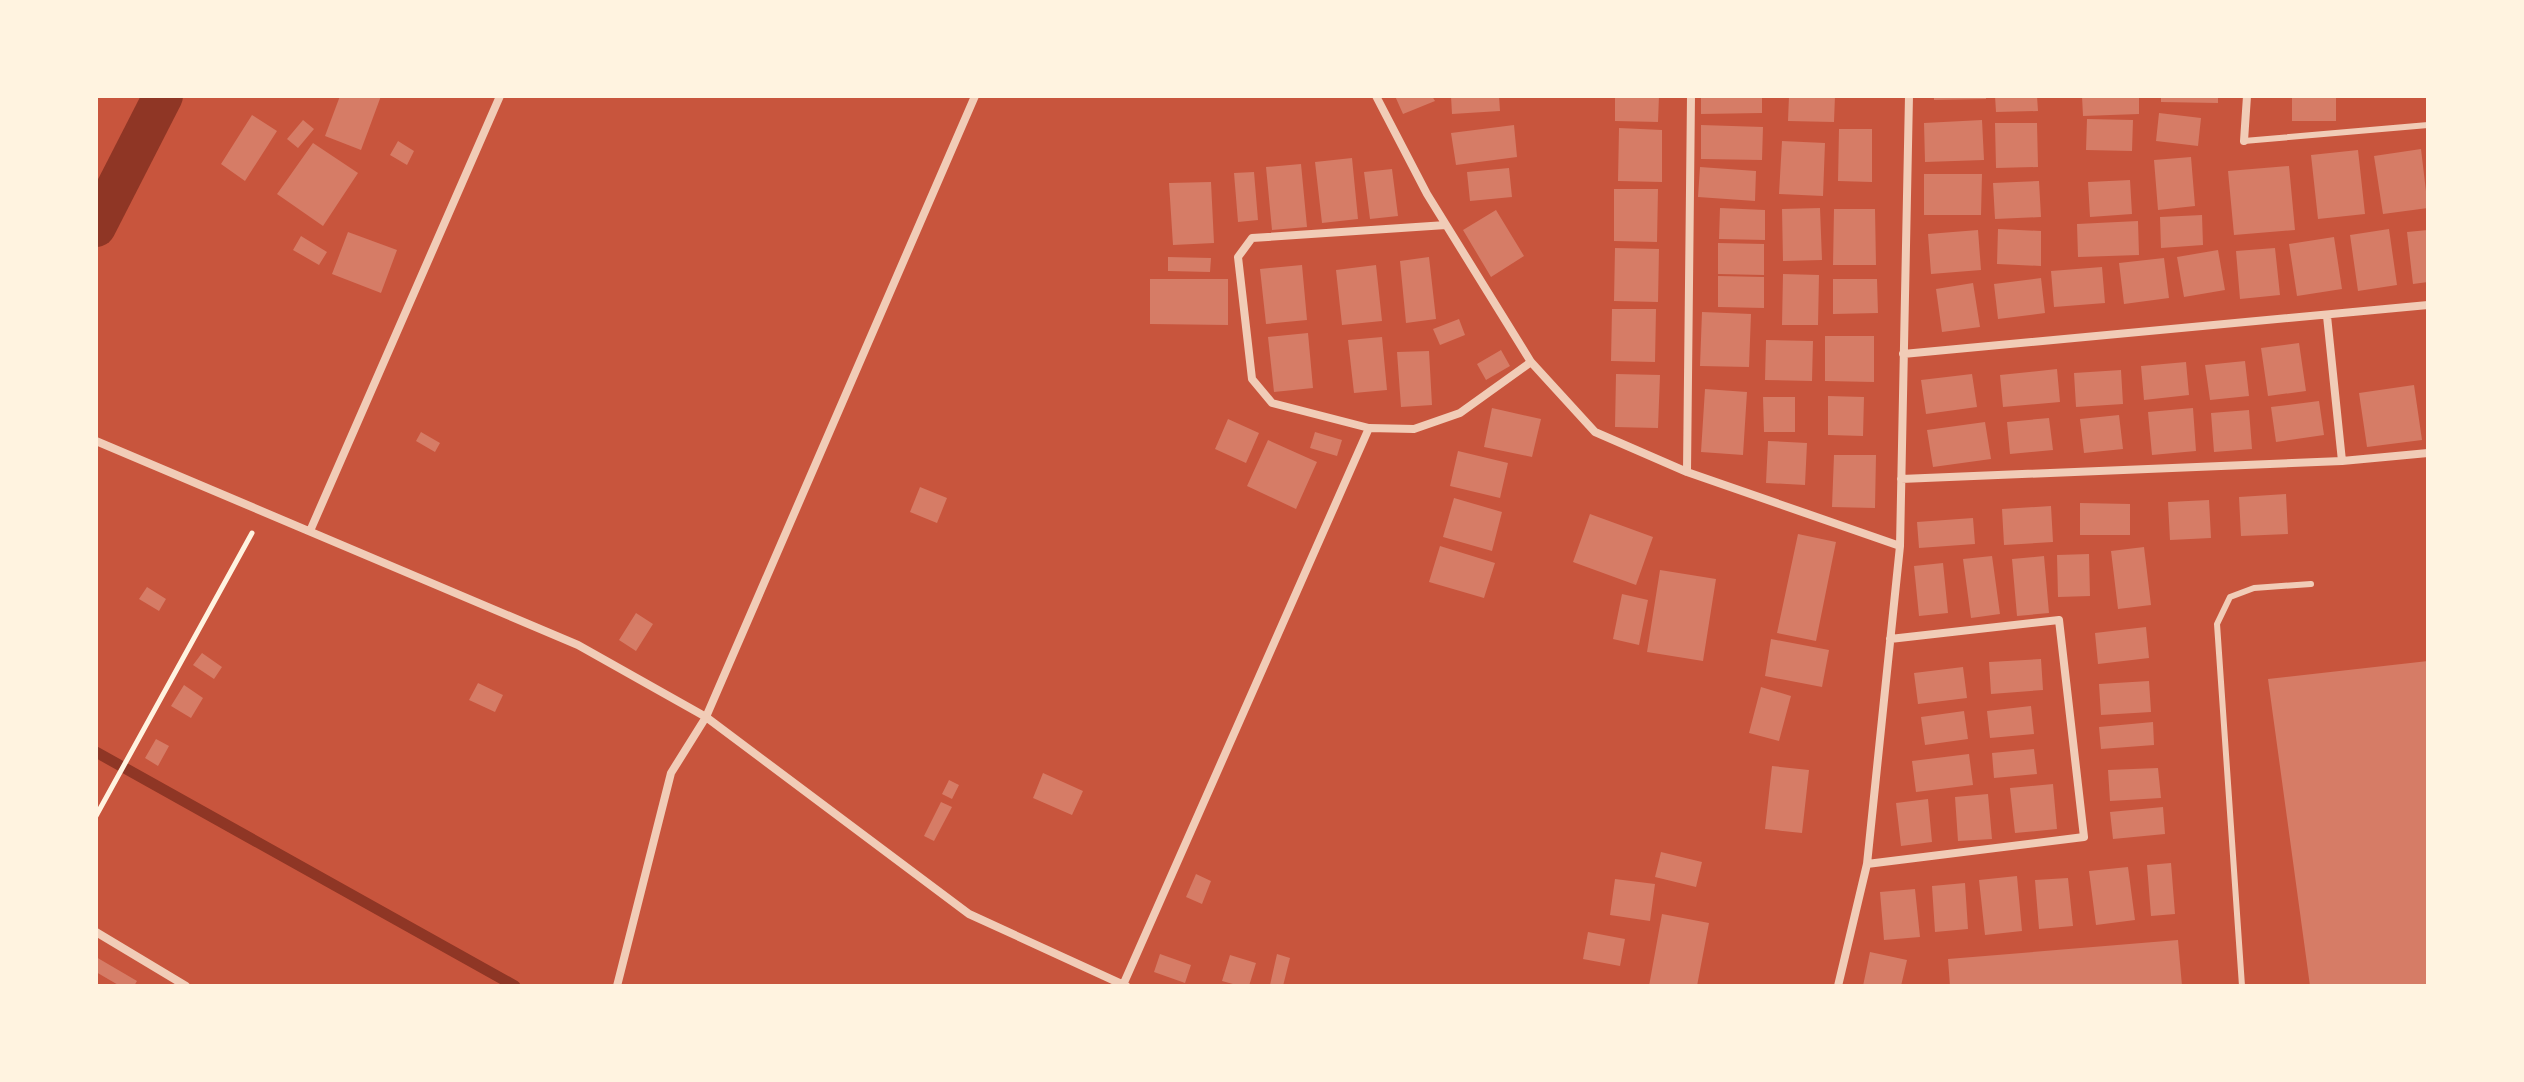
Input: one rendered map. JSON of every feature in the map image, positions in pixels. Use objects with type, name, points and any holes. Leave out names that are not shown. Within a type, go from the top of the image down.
[{"type":"street","points":[[310,531],[500,96]]},
{"type":"street","points":[[617,986],[671,773],[706,717],[975,96]]},
{"type":"street","points":[[1376,96],[1427,194],[1531,362],[1595,432],[1687,472],[1900,546]]},
{"type":"street","points":[[1687,472],[1691,96]]},
{"type":"street","points":[[1838,986],[1867,864],[1900,546],[1909,96]]},
{"type":"street","points":[[2244,141],[2247,96]]},
{"type":"street","points":[[1446,225],[1252,238],[1238,257],[1252,379],[1272,403],[1369,428],[1414,429],[1460,413],[1531,362]]},
{"type":"street","points":[[1903,354],[2428,305]]},
{"type":"street","points":[[2327,316],[2342,461]]},
{"type":"street","points":[[96,441],[578,645],[706,717],[969,914],[1124,985],[1369,428]]},
{"type":"street","points":[[1901,479],[2342,461],[2428,453]]},
{"type":"street","points":[[1867,864],[2084,837],[2059,620],[1890,639]]},
{"type":"street","points":[[96,932],[186,986]]},
{"type":"lane","points":[[2244,141],[2428,125]]},
{"type":"lane","points":[[2242,986],[2217,624],[2230,597],[2254,588],[2311,584]]},
{"type":"path","points":[[96,816],[263,511]]},
{"type":"building","points":[[340,96],[381,96],[361,150],[325,136]]},
{"type":"building","points":[[1395,96],[1432,96],[1435,101],[1403,114]]},
{"type":"building","points":[[1451,96],[1499,96],[1500,111],[1452,114]]},
{"type":"building","points":[[1615,96],[1659,96],[1658,122],[1615,121]]},
{"type":"building","points":[[1701,96],[1762,96],[1762,113],[1701,114]]},
{"type":"building","points":[[1789,96],[1835,96],[1834,122],[1788,121]]},
{"type":"building","points":[[1934,96],[1986,96],[1986,99],[1934,100]]},
{"type":"building","points":[[1995,96],[2037,96],[2038,111],[1996,112]]},
{"type":"building","points":[[2082,96],[2139,96],[2139,114],[2083,116]]},
{"type":"building","points":[[2161,96],[2218,96],[2218,103],[2161,102]]},
{"type":"building","points":[[2292,96],[2336,96],[2336,121],[2292,121]]},
{"type":"building","points":[[2159,113],[2201,118],[2198,146],[2156,141]]},
{"type":"building","points":[[252,115],[277,131],[245,181],[221,164]]},
{"type":"building","points":[[2087,119],[2133,120],[2132,151],[2086,150]]},
{"type":"building","points":[[303,120],[314,129],[298,148],[287,139]]},
{"type":"building","points":[[1982,120],[1984,160],[1925,162],[1924,123]]},
{"type":"building","points":[[1995,123],[2037,123],[2038,167],[1996,168]]},
{"type":"building","points":[[1514,125],[1517,157],[1456,165],[1451,133]]},
{"type":"building","points":[[1701,125],[1763,127],[1762,160],[1701,159]]},
{"type":"building","points":[[1619,128],[1662,130],[1662,182],[1618,181]]},
{"type":"building","points":[[1839,129],[1872,129],[1872,182],[1838,181]]},
{"type":"building","points":[[398,141],[414,151],[407,165],[390,155]]},
{"type":"building","points":[[1782,141],[1825,143],[1823,196],[1779,194]]},
{"type":"building","points":[[313,143],[358,173],[323,226],[277,194]]},
{"type":"building","points":[[2421,149],[2428,208],[2383,214],[2374,156]]},
{"type":"building","points":[[2358,150],[2365,214],[2318,219],[2311,155]]},
{"type":"building","points":[[2191,157],[2195,206],[2158,210],[2154,160]]},
{"type":"building","points":[[1352,158],[1358,219],[1322,223],[1315,162]]},
{"type":"building","points":[[1301,164],[1307,227],[1272,230],[1266,167]]},
{"type":"building","points":[[2289,166],[2295,230],[2234,235],[2228,171]]},
{"type":"building","points":[[1700,167],[1756,171],[1755,201],[1698,197]]},
{"type":"building","points":[[1509,168],[1512,197],[1470,201],[1467,172]]},
{"type":"building","points":[[1392,169],[1398,216],[1370,219],[1364,172]]},
{"type":"building","points":[[1254,172],[1258,220],[1238,222],[1234,173]]},
{"type":"building","points":[[1924,174],[1982,174],[1981,215],[1924,215]]},
{"type":"building","points":[[2130,180],[2132,214],[2090,217],[2088,182]]},
{"type":"building","points":[[2039,181],[2041,217],[1995,219],[1993,183]]},
{"type":"building","points":[[1211,182],[1214,243],[1173,245],[1169,183]]},
{"type":"building","points":[[1614,189],[1658,189],[1657,242],[1614,241]]},
{"type":"building","points":[[1720,208],[1765,210],[1765,240],[1719,239]]},
{"type":"building","points":[[1820,208],[1822,260],[1783,261],[1782,209]]},
{"type":"building","points":[[1834,209],[1875,209],[1876,265],[1833,265]]},
{"type":"building","points":[[1496,210],[1524,256],[1491,277],[1463,230]]},
{"type":"building","points":[[2202,215],[2203,245],[2161,248],[2160,217]]},
{"type":"building","points":[[2138,221],[2139,255],[2078,257],[2077,224]]},
{"type":"building","points":[[1998,229],[2041,231],[2041,266],[1997,264]]},
{"type":"building","points":[[2389,229],[2397,285],[2358,291],[2350,235]]},
{"type":"building","points":[[1978,230],[1981,270],[1931,274],[1928,234]]},
{"type":"building","points":[[2428,230],[2428,282],[2413,284],[2407,232]]},
{"type":"building","points":[[348,232],[397,250],[381,293],[332,274]]},
{"type":"building","points":[[301,236],[327,252],[319,265],[293,250]]},
{"type":"building","points":[[2334,237],[2342,289],[2297,296],[2289,244]]},
{"type":"building","points":[[1718,243],[1764,244],[1764,275],[1718,274]]},
{"type":"building","points":[[1615,248],[1659,249],[1658,302],[1614,301]]},
{"type":"building","points":[[2275,248],[2280,295],[2240,299],[2236,251]]},
{"type":"building","points":[[2218,250],[2225,290],[2184,297],[2177,257]]},
{"type":"building","points":[[1168,257],[1211,258],[1210,272],[1168,271]]},
{"type":"building","points":[[1429,257],[1436,319],[1406,323],[1400,261]]},
{"type":"building","points":[[2164,258],[2169,298],[2124,304],[2119,263]]},
{"type":"building","points":[[1302,265],[1307,320],[1266,324],[1260,269]]},
{"type":"building","points":[[1376,265],[1382,321],[1342,325],[1336,270]]},
{"type":"building","points":[[2102,267],[2105,303],[2054,307],[2051,271]]},
{"type":"building","points":[[1783,274],[1819,275],[1818,325],[1782,325]]},
{"type":"building","points":[[1718,276],[1764,277],[1764,308],[1718,307]]},
{"type":"building","points":[[2041,278],[2045,313],[1998,319],[1994,284]]},
{"type":"building","points":[[1150,279],[1228,279],[1228,325],[1150,324]]},
{"type":"building","points":[[1833,279],[1877,279],[1878,313],[1833,314]]},
{"type":"building","points":[[1973,283],[1980,327],[1942,332],[1936,289]]},
{"type":"building","points":[[1612,309],[1656,309],[1655,362],[1611,361]]},
{"type":"building","points":[[1702,312],[1751,314],[1749,367],[1700,366]]},
{"type":"building","points":[[1459,319],[1465,335],[1440,345],[1433,329]]},
{"type":"building","points":[[1308,333],[1313,388],[1274,392],[1268,337]]},
{"type":"building","points":[[1825,336],[1874,336],[1874,382],[1825,381]]},
{"type":"building","points":[[1382,337],[1387,390],[1354,393],[1348,340]]},
{"type":"building","points":[[1766,340],[1813,341],[1812,381],[1765,380]]},
{"type":"building","points":[[2299,343],[2306,391],[2268,396],[2261,348]]},
{"type":"building","points":[[1501,350],[1510,366],[1486,380],[1477,364]]},
{"type":"building","points":[[1429,351],[1432,405],[1401,407],[1397,352]]},
{"type":"building","points":[[2245,361],[2249,396],[2210,400],[2205,365]]},
{"type":"building","points":[[2186,362],[2189,395],[2144,400],[2141,366]]},
{"type":"building","points":[[2057,369],[2060,402],[2003,407],[2000,375]]},
{"type":"building","points":[[2121,370],[2123,404],[2076,407],[2074,373]]},
{"type":"building","points":[[1616,374],[1660,375],[1658,428],[1615,427]]},
{"type":"building","points":[[1972,374],[1977,407],[1926,414],[1921,380]]},
{"type":"building","points":[[2414,385],[2422,440],[2367,447],[2359,393]]},
{"type":"building","points":[[1705,389],[1747,392],[1743,455],[1701,452]]},
{"type":"building","points":[[1828,396],[1864,397],[1863,436],[1828,435]]},
{"type":"building","points":[[1763,397],[1795,397],[1795,432],[1764,432]]},
{"type":"building","points":[[2319,401],[2324,435],[2276,442],[2271,407]]},
{"type":"building","points":[[1492,408],[1541,419],[1532,457],[1484,447]]},
{"type":"building","points":[[2193,408],[2196,451],[2152,455],[2148,412]]},
{"type":"building","points":[[2249,410],[2252,449],[2214,452],[2211,413]]},
{"type":"building","points":[[2119,415],[2123,449],[2084,453],[2080,419]]},
{"type":"building","points":[[2049,418],[2053,450],[2010,454],[2007,422]]},
{"type":"building","points":[[1228,419],[1259,433],[1246,463],[1215,449]]},
{"type":"building","points":[[1985,422],[1991,459],[1933,467],[1927,430]]},
{"type":"building","points":[[421,432],[440,443],[435,452],[416,441]]},
{"type":"building","points":[[1315,432],[1342,440],[1337,456],[1310,448]]},
{"type":"building","points":[[1268,440],[1317,462],[1296,509],[1247,486]]},
{"type":"building","points":[[1768,441],[1807,443],[1805,485],[1766,483]]},
{"type":"building","points":[[1458,451],[1508,463],[1500,498],[1450,486]]},
{"type":"building","points":[[1834,455],[1876,455],[1875,508],[1832,507]]},
{"type":"building","points":[[920,487],[947,498],[937,523],[910,512]]},
{"type":"building","points":[[2286,494],[2288,534],[2241,536],[2239,497]]},
{"type":"building","points":[[1454,498],[1502,512],[1492,551],[1443,537]]},
{"type":"building","points":[[2209,500],[2211,538],[2170,540],[2168,502]]},
{"type":"building","points":[[2080,503],[2130,504],[2130,535],[2080,535]]},
{"type":"building","points":[[2051,506],[2053,542],[2004,545],[2002,509]]},
{"type":"building","points":[[1590,514],[1653,537],[1636,585],[1573,562]]},
{"type":"building","points":[[1973,518],[1975,544],[1919,548],[1917,522]]},
{"type":"building","points":[[1798,534],[1836,542],[1816,641],[1777,633]]},
{"type":"building","points":[[1440,546],[1495,563],[1484,598],[1429,582]]},
{"type":"building","points":[[2144,547],[2151,605],[2118,609],[2111,551]]},
{"type":"building","points":[[2089,554],[2090,596],[2058,597],[2057,555]]},
{"type":"building","points":[[1992,556],[2000,614],[1971,618],[1963,559]]},
{"type":"building","points":[[2044,556],[2049,613],[2017,616],[2012,559]]},
{"type":"building","points":[[1943,563],[1948,613],[1919,616],[1914,566]]},
{"type":"building","points":[[1660,570],[1716,579],[1703,661],[1647,652]]},
{"type":"building","points":[[147,587],[166,599],[159,611],[139,599]]},
{"type":"building","points":[[1622,594],[1648,600],[1639,645],[1613,639]]},
{"type":"building","points":[[636,613],[653,624],[636,651],[619,640]]},
{"type":"building","points":[[2146,627],[2149,658],[2098,664],[2095,633]]},
{"type":"building","points":[[1771,639],[1829,650],[1822,687],[1765,676]]},
{"type":"building","points":[[202,653],[222,667],[214,679],[193,665]]},
{"type":"building","points":[[2041,659],[2043,690],[1991,694],[1989,662]]},
{"type":"building","points":[[2428,661],[2428,986],[2310,986],[2268,679]]},
{"type":"building","points":[[1963,667],[1967,698],[1918,704],[1914,673]]},
{"type":"building","points":[[2149,681],[2151,712],[2101,715],[2099,684]]},
{"type":"building","points":[[478,683],[503,695],[495,712],[469,700]]},
{"type":"building","points":[[184,685],[203,698],[191,718],[171,706]]},
{"type":"building","points":[[1761,687],[1791,696],[1779,741],[1749,733]]},
{"type":"building","points":[[2031,706],[2034,734],[1990,738],[1987,711]]},
{"type":"building","points":[[1964,711],[1968,739],[1925,745],[1921,717]]},
{"type":"building","points":[[2153,722],[2154,745],[2101,749],[2099,727]]},
{"type":"building","points":[[156,739],[169,746],[158,766],[145,758]]},
{"type":"building","points":[[2034,749],[2037,774],[1994,778],[1992,753]]},
{"type":"building","points":[[1969,754],[1973,785],[1916,792],[1912,761]]},
{"type":"building","points":[[1772,766],[1809,770],[1802,833],[1765,829]]},
{"type":"building","points":[[2158,768],[2161,798],[2110,801],[2108,770]]},
{"type":"building","points":[[1043,773],[1083,791],[1072,815],[1033,798]]},
{"type":"building","points":[[949,780],[959,785],[952,799],[942,794]]},
{"type":"building","points":[[2053,784],[2057,829],[2015,833],[2010,788]]},
{"type":"building","points":[[1988,794],[1992,839],[1958,841],[1955,797]]},
{"type":"building","points":[[1928,799],[1932,842],[1901,846],[1896,803]]},
{"type":"building","points":[[941,802],[952,807],[934,841],[924,836]]},
{"type":"building","points":[[2163,807],[2165,834],[2113,839],[2110,812]]},
{"type":"building","points":[[1661,852],[1702,862],[1696,887],[1655,877]]},
{"type":"building","points":[[2171,863],[2175,914],[2151,916],[2147,865]]},
{"type":"building","points":[[2128,867],[2135,920],[2096,925],[2089,871]]},
{"type":"building","points":[[1196,874],[1211,881],[1202,904],[1186,897]]},
{"type":"building","points":[[2017,876],[2022,931],[1985,935],[1979,880]]},
{"type":"building","points":[[2068,878],[2073,926],[2039,929],[2035,880]]},
{"type":"building","points":[[1615,879],[1655,884],[1650,921],[1610,915]]},
{"type":"building","points":[[1965,883],[1968,929],[1935,932],[1932,886]]},
{"type":"building","points":[[1915,889],[1920,937],[1884,940],[1880,892]]},
{"type":"building","points":[[1662,914],[1709,923],[1697,986],[1649,986]]},
{"type":"building","points":[[1588,932],[1625,939],[1620,966],[1583,959]]},
{"type":"building","points":[[2178,940],[2182,986],[1950,986],[1948,959]]},
{"type":"building","points":[[1870,952],[1907,960],[1901,986],[1863,986]]},
{"type":"building","points":[[1160,954],[1191,965],[1185,983],[1154,972]]},
{"type":"building","points":[[1277,954],[1290,958],[1283,986],[1270,985]]},
{"type":"building","points":[[1230,955],[1256,963],[1249,986],[1222,981]]},
{"type":"building","points":[[96,957],[137,981],[134,986],[120,986],[96,972]]},
{"type":"waterway","points":[[96,227],[163,96]]},
{"type":"waterway","points":[[96,752],[515,986]]}]
